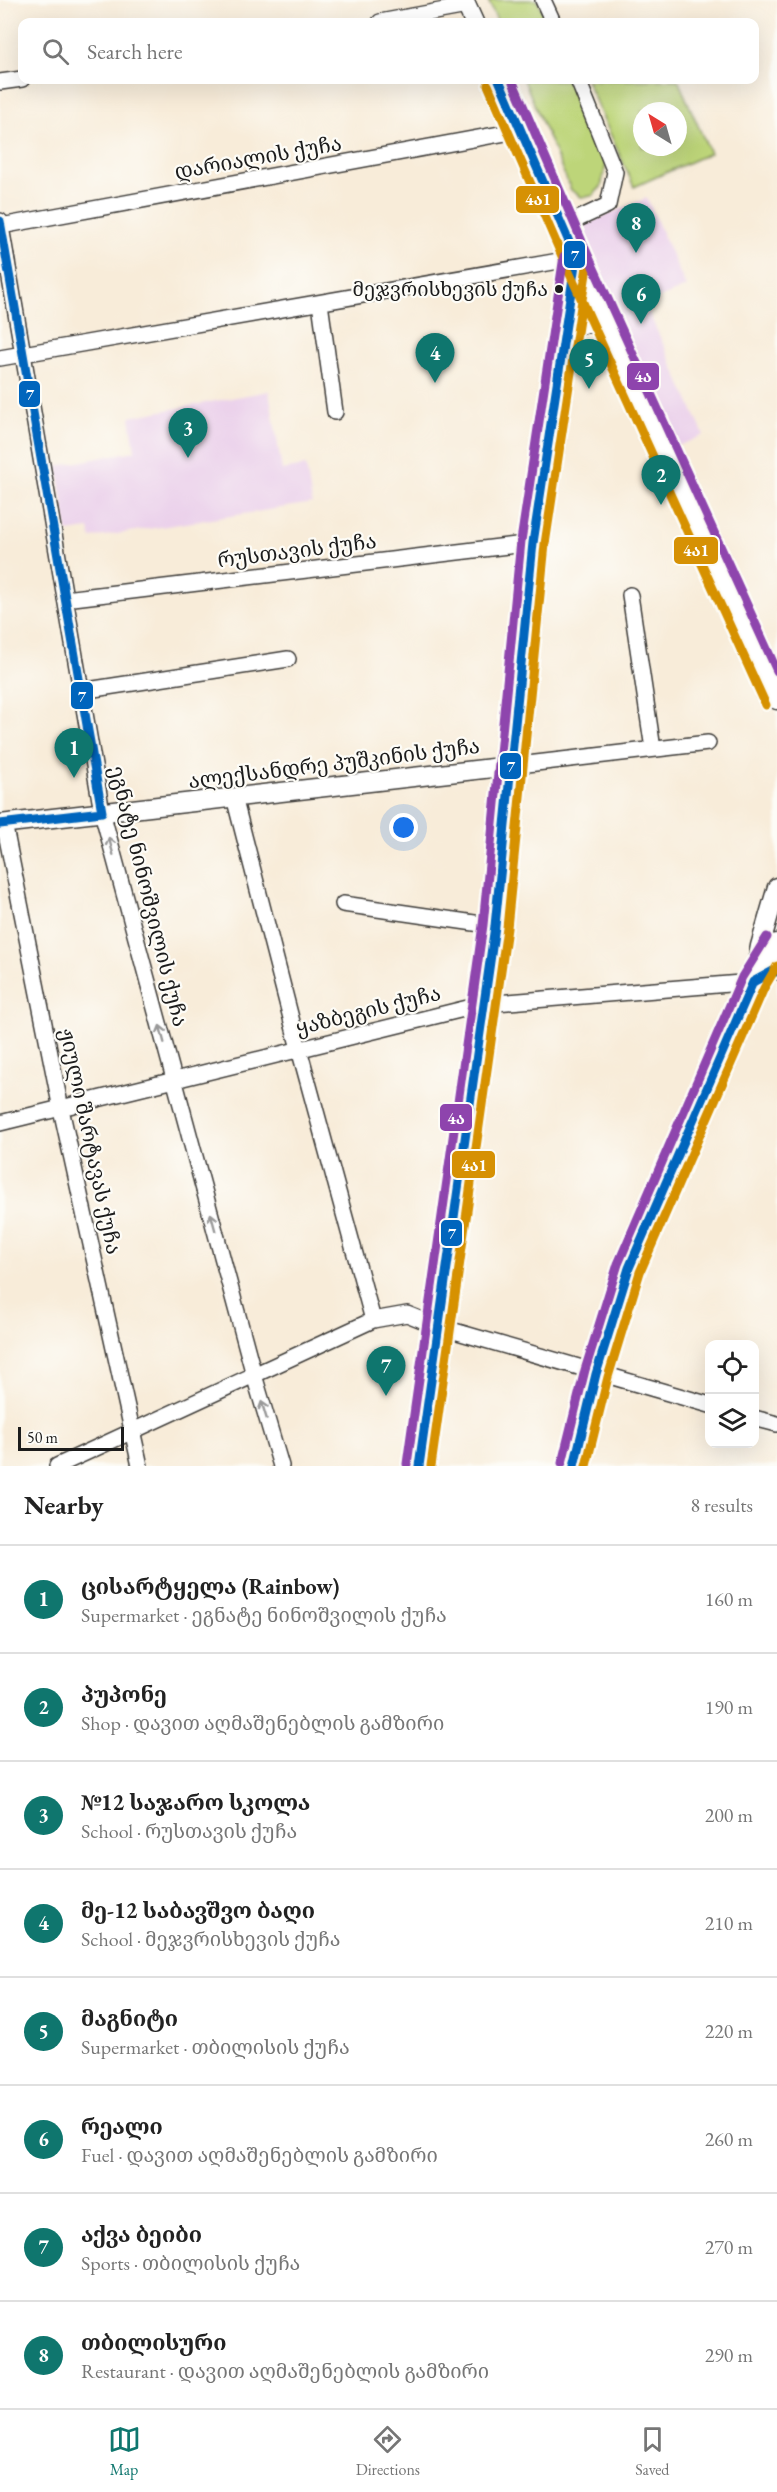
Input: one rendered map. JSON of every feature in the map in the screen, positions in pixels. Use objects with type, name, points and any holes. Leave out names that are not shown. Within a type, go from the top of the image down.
[{"type":"main road","points":[[501,84],[576,258],[777,700]]},
{"type":"main road","points":[[419,1466],[495,926],[533,543],[576,258]]},
{"type":"main road","points":[[564,333],[574,326],[587,323],[599,323],[608,327]]},
{"type":"main road","name":"ალექსანდრე პუშკინის ქუჩა","points":[[2,824],[510,766]]},
{"type":"main road","points":[[753,982],[760,946],[777,887]]},
{"type":"main road","points":[[574,1466],[596,1374],[629,1268],[753,982],[777,943]]},
{"type":"street","points":[[543,0],[551,18]]},
{"type":"street","points":[[407,18],[468,9]]},
{"type":"street","points":[[0,82],[18,80]]},
{"type":"street","points":[[563,225],[608,205],[615,172],[580,84]]},
{"type":"street","name":"დარიალის ქუჩა","points":[[1,226],[522,130]]},
{"type":"street","name":"ეგნატე ნინოშვილის ქუჩა","points":[[0,221],[102,812],[254,1375],[281,1466]]},
{"type":"street","points":[[0,358],[576,258]]},
{"type":"street","points":[[320,303],[335,412]]},
{"type":"street","name":"რუსთავის ქუჩა","points":[[65,599],[533,543]]},
{"type":"street","points":[[630,595],[653,749]]},
{"type":"street","points":[[81,691],[288,659]]},
{"type":"street","name":"ალექსანდრე პუშკინის ქუჩა","points":[[510,766],[708,743]]},
{"type":"street","points":[[234,797],[373,1320]]},
{"type":"street","name":"ჟიული შარტავას ქუჩა","points":[[2,824],[61,1109],[140,1466]]},
{"type":"street","points":[[343,904],[495,926]]},
{"type":"street","name":"ყაზბეგის ქუჩა","points":[[0,1123],[484,1004],[753,982],[773,971],[777,972]]},
{"type":"street","points":[[57,1466],[373,1320],[407,1314],[437,1326],[596,1374],[705,1404]]},
{"type":"street","points":[[759,1419],[777,1424]]},
{"type":"shaded area","points":[[647,198],[686,287],[645,304],[704,435],[673,448],[583,232],[585,224]]},
{"type":"shaded area","points":[[269,391],[282,470],[306,466],[312,503],[91,538],[89,529],[67,532],[58,466],[135,451],[130,417]]},
{"type":"green space","points":[[488,0],[537,0],[546,18],[496,18]]},
{"type":"green space","points":[[526,84],[574,84],[606,165],[601,187],[592,196],[581,197],[571,190]]},
{"type":"green space","points":[[588,84],[680,84],[710,153],[634,187]]},
{"type":"transit line","name":"7","points":[[419,1466],[495,926],[533,543],[576,258],[501,84]]},
{"type":"transit line","name":"4ა","points":[[514,84],[587,253],[777,671]]},
{"type":"transit line","name":"4ა1","points":[[488,85],[565,263],[766,705]]},
{"type":"transit line","name":"7","points":[[0,221],[102,812],[0,824]]},
{"type":"transit line","name":"4ა","points":[[407,1464],[483,925],[521,541],[564,256]]},
{"type":"transit line","name":"4ა1","points":[[431,1466],[507,928],[545,544],[588,260]]},
{"type":"transit line","name":"4ა","points":[[562,1463],[585,1370],[618,1264],[742,977],[767,937]]},
{"type":"transit line","name":"4ა1","points":[[586,1466],[608,1377],[640,1272],[764,988],[777,966]]},
{"type":"transit line","name":"7","points":[[574,1466],[596,1374],[629,1268],[753,982],[773,971],[777,972]]},
{"type":"place","name":"თბილისური","points":[[636,253]]},
{"type":"place","name":"მეჯვრისხევის ქუჩა","points":[[559,289]]},
{"type":"place","name":"რეალი","points":[[641,324]]},
{"type":"place","name":"მე-12 საბავშვო ბაღი","points":[[435,383]]},
{"type":"place","name":"მაგნიტი","points":[[589,389]]},
{"type":"place","name":"№12 საჯარო სკოლა","points":[[188,458]]},
{"type":"place","name":"პუპონე","points":[[661,505]]},
{"type":"place","name":"ცისარტყელა (Rainbow)","points":[[74,778]]},
{"type":"place","name":"აქვა ბეიბი","points":[[386,1396]]}]
